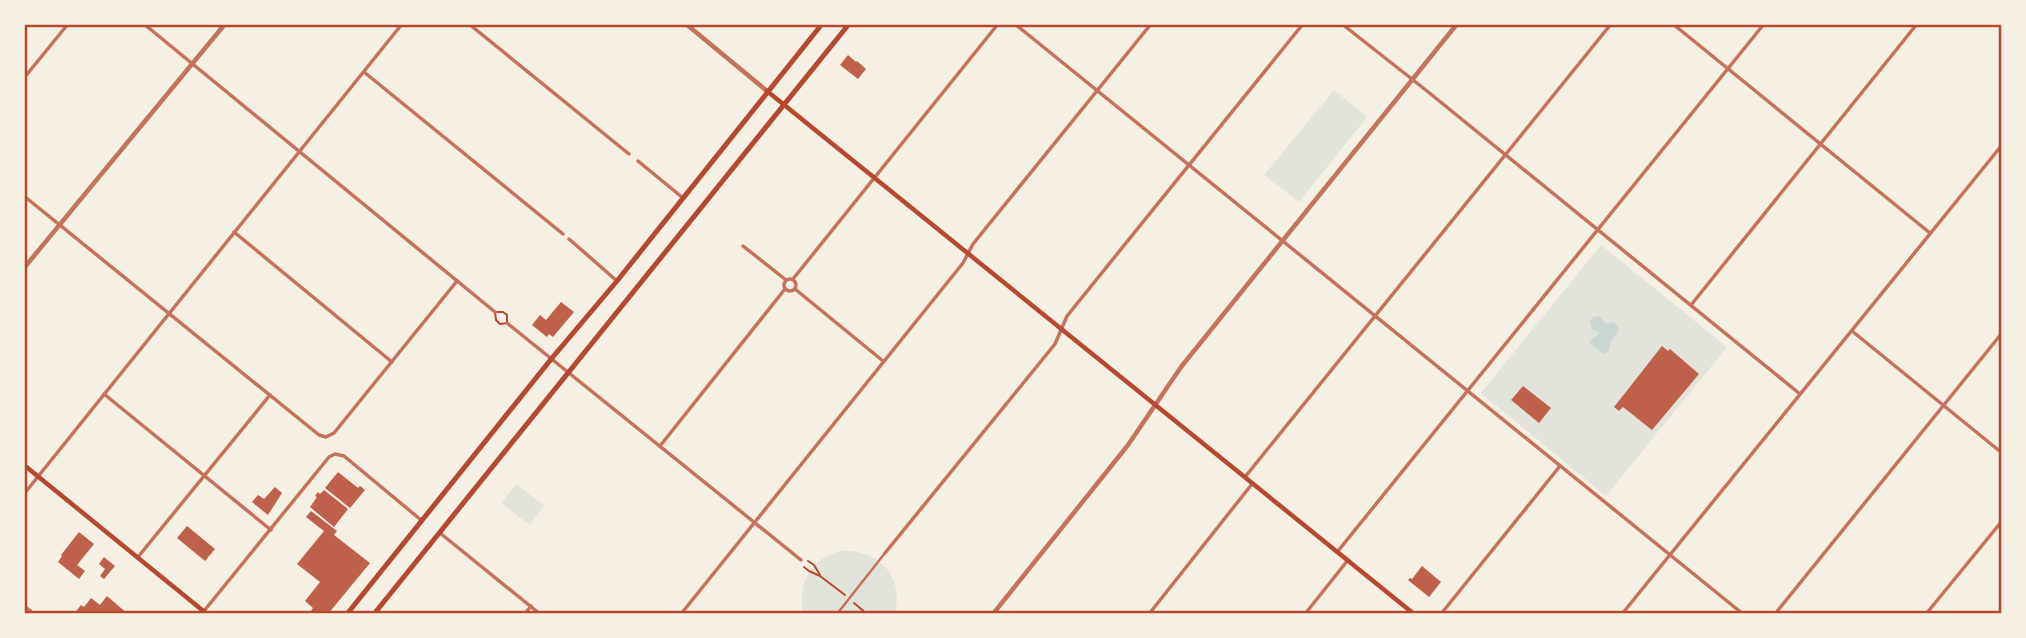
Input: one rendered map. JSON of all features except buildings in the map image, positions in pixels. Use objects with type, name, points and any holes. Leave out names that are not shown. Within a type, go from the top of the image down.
[{"type":"highway","points":[[347,614],[822,24]]},
{"type":"highway","points":[[374,614],[849,24]]},
{"type":"main road","points":[[767,91],[1414,614]]},
{"type":"main road","points":[[24,465],[206,612]]},
{"type":"street","points":[[24,78],[68,24]]},
{"type":"street","points":[[144,24],[495,312]]},
{"type":"street","points":[[24,268],[225,24]]},
{"type":"street","points":[[24,494],[402,24]]},
{"type":"street","points":[[469,24],[629,154]]},
{"type":"street","points":[[686,24],[767,91]]},
{"type":"street","points":[[743,246],[786,280],[793,279],[998,24]]},
{"type":"street","points":[[1015,24],[1743,614]]},
{"type":"street","points":[[681,614],[963,263],[973,244],[1151,24]]},
{"type":"street","points":[[836,614],[1055,344],[1067,316],[1303,24]]},
{"type":"street","points":[[1342,24],[1800,394]]},
{"type":"street","points":[[993,614],[1107,472],[1181,366],[1457,24]]},
{"type":"street","points":[[1245,477],[1611,24]]},
{"type":"street","points":[[1673,24],[1930,233]]},
{"type":"street","points":[[1338,551],[1764,24]]},
{"type":"street","points":[[1691,305],[1917,24]]},
{"type":"street","points":[[364,72],[563,234]]},
{"type":"street","points":[[1622,614],[2001,145]]},
{"type":"street","points":[[638,161],[683,198]]},
{"type":"street","points":[[24,196],[319,435],[326,437],[334,433],[457,281]]},
{"type":"street","points":[[234,232],[392,362]]},
{"type":"street","points":[[569,239],[617,281]]},
{"type":"street","points":[[793,279],[795,289]]},
{"type":"street","points":[[660,446],[785,289],[786,280]]},
{"type":"street","points":[[785,289],[795,289]]},
{"type":"street","points":[[795,289],[883,361]]},
{"type":"street","points":[[507,323],[801,560]]},
{"type":"street","points":[[1852,331],[2001,453]]},
{"type":"street","points":[[1775,614],[2001,333]]},
{"type":"street","points":[[104,394],[271,530]]},
{"type":"street","points":[[138,557],[270,395]]},
{"type":"street","points":[[206,612],[329,457],[335,454],[344,456],[421,520]]},
{"type":"street","points":[[1441,614],[1560,466]]},
{"type":"street","points":[[1149,614],[1253,483]]},
{"type":"street","points":[[1926,614],[2001,521]]},
{"type":"street","points":[[440,533],[540,614]]},
{"type":"street","points":[[1305,614],[1348,560]]},
{"type":"street","points":[[24,606],[34,614]]},
{"type":"street","points":[[525,614],[531,606]]},
{"type":"path","points":[[495,312],[507,315],[507,323],[500,324],[496,320],[495,312]]},
{"type":"path","points":[[801,560],[804,567],[820,576],[867,614]]},
{"type":"path","points":[[801,560],[809,561],[820,576]]},
{"type":"shaded area","points":[[1334,90],[1367,117],[1299,202],[1264,175]]},
{"type":"shaded area","points":[[1601,245],[1727,347],[1606,496],[1481,393]]},
{"type":"shaded area","points":[[1599,316],[1606,324],[1613,322],[1619,328],[1605,354],[1590,344],[1600,333],[1592,329],[1590,321]]},
{"type":"shaded area","points":[[515,485],[544,506],[530,525],[502,504]]},
{"type":"shaded area","points":[[840,551],[866,554],[885,567],[896,587],[895,613],[803,614],[802,592],[808,574],[820,560]]}]
